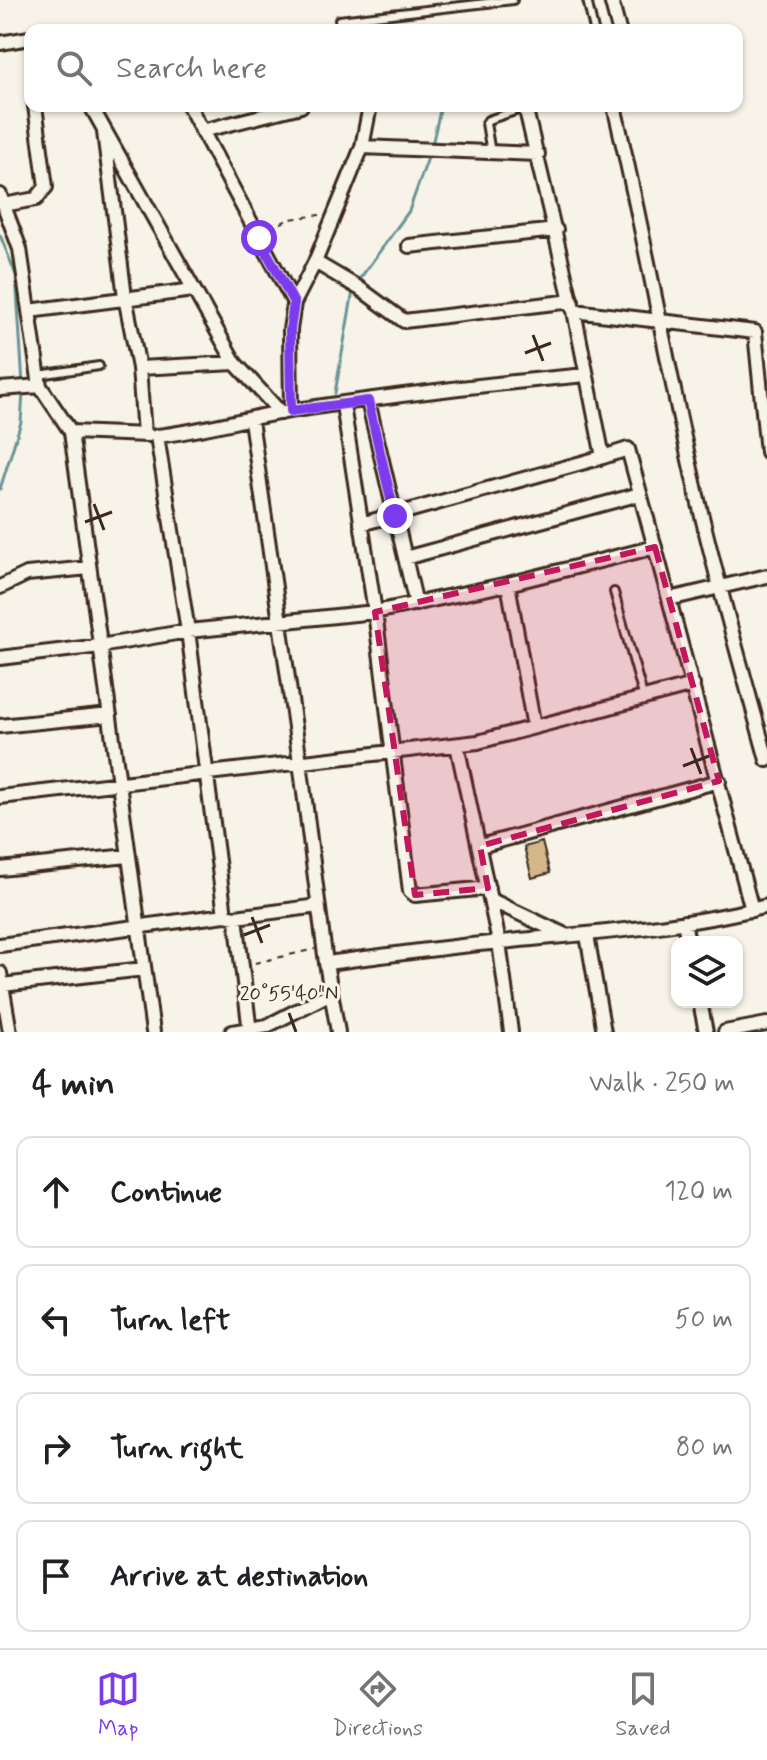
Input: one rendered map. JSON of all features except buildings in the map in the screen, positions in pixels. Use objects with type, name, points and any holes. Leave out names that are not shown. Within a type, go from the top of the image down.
[{"type":"street","points":[[611,0],[617,24]]},
{"type":"street","points":[[0,43],[24,39]]},
{"type":"street","points":[[36,112],[46,187],[36,199],[2,208],[20,249],[36,382],[71,432],[153,1032]]},
{"type":"street","points":[[95,112],[235,363],[286,412]]},
{"type":"street","points":[[192,112],[294,303]]},
{"type":"street","points":[[202,131],[277,112]]},
{"type":"street","points":[[286,412],[294,303],[315,262],[362,147],[369,112]]},
{"type":"street","points":[[526,112],[573,306],[603,457]]},
{"type":"street","points":[[615,112],[720,589],[767,760]]},
{"type":"street","points":[[103,124],[125,297],[139,368],[144,434]]},
{"type":"street","points":[[362,147],[538,154]]},
{"type":"street","points":[[409,246],[556,230]]},
{"type":"street","points":[[315,262],[355,285],[399,318],[410,321],[573,306],[761,333],[767,452]]},
{"type":"street","points":[[29,311],[194,290]]},
{"type":"street","points":[[139,368],[235,363]]},
{"type":"street","points":[[71,432],[157,436],[202,431],[286,412],[508,382],[586,375]]},
{"type":"street","points":[[0,389],[36,382]]},
{"type":"street","points":[[368,401],[416,604]]},
{"type":"street","points":[[343,405],[375,612],[410,891],[415,895],[490,894],[568,936]]},
{"type":"street","points":[[251,420],[338,1032]]},
{"type":"street","points":[[157,436],[230,916],[242,966],[249,1031]]},
{"type":"street","points":[[361,524],[628,449],[752,910]]},
{"type":"street","points":[[405,558],[640,494]]},
{"type":"street","points":[[0,658],[188,631],[375,612],[508,584],[655,547]]},
{"type":"street","points":[[0,587],[27,574],[89,568]]},
{"type":"street","points":[[669,599],[767,576]]},
{"type":"street","points":[[508,584],[534,727]]},
{"type":"street","points":[[0,797],[478,742],[693,685]]},
{"type":"street","points":[[0,726],[110,715]]},
{"type":"street","points":[[457,745],[490,894],[511,1032]]},
{"type":"street","points":[[480,846],[719,781]]},
{"type":"street","points":[[0,869],[128,856]]},
{"type":"street","points":[[0,945],[318,906]]},
{"type":"street","points":[[326,963],[499,942],[587,935],[684,922],[767,906]]},
{"type":"street","points":[[684,922],[687,936]]},
{"type":"street","points":[[587,935],[604,1032]]},
{"type":"street","points":[[10,1032],[1,979],[144,969]]},
{"type":"street","points":[[232,1032],[267,1026],[331,993]]},
{"type":"street","points":[[701,1008],[706,1032]]},
{"type":"street","points":[[725,1032],[767,1024]]},
{"type":"lane","points":[[339,20],[513,0]]},
{"type":"lane","points":[[587,0],[593,24]]},
{"type":"lane","points":[[491,153],[486,123],[511,112]]},
{"type":"lane","points":[[36,382],[99,366]]},
{"type":"lane","points":[[614,592],[644,699]]},
{"type":"path","points":[[259,238],[279,222],[333,214]]},
{"type":"path","points":[[242,966],[324,947]]},
{"type":"highlighted area","points":[[655,547],[719,781],[480,846],[488,888],[415,895],[375,612]]},
{"type":"waterway","points":[[432,145],[440,112]]},
{"type":"waterway","points":[[356,284],[409,211],[430,152]]},
{"type":"waterway","points":[[0,235],[16,275],[23,385]]},
{"type":"waterway","points":[[335,393],[353,291]]},
{"type":"waterway","points":[[0,489],[21,422],[23,392]]},
{"type":"route","points":[[259,238],[294,303],[290,330],[291,411],[368,401],[395,516]]}]
